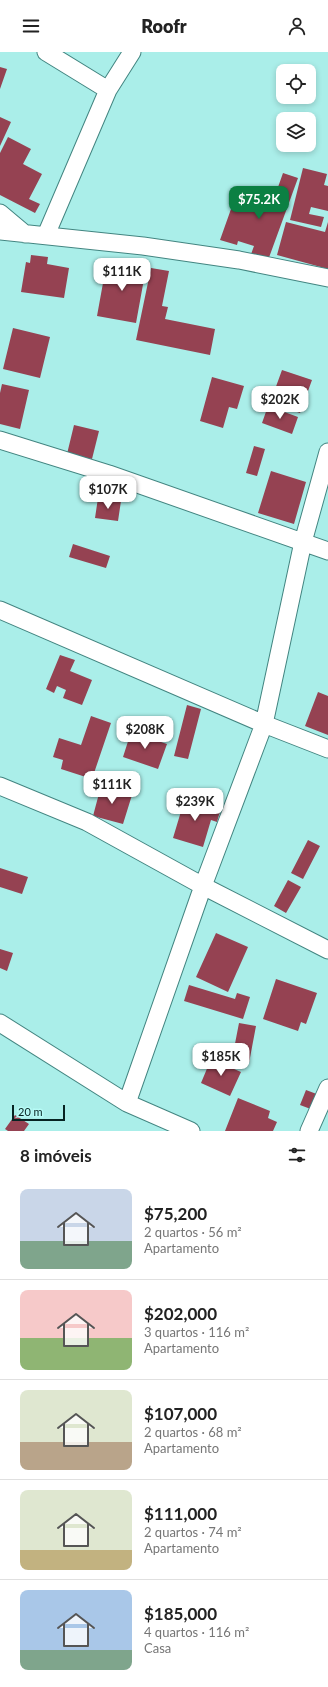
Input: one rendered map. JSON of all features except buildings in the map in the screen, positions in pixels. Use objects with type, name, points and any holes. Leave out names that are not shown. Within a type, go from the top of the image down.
[{"type":"street","points":[[46,52],[108,90]]},
{"type":"street","points":[[46,235],[108,90],[132,52]]},
{"type":"street","points":[[0,213],[25,234]]},
{"type":"street","points":[[0,231],[143,246],[240,260],[328,278]]},
{"type":"street","points":[[0,440],[109,474],[328,551]]},
{"type":"street","points":[[127,1103],[203,886],[264,724],[303,542],[328,452]]},
{"type":"street","points":[[0,610],[264,724],[328,749]]},
{"type":"street","points":[[0,786],[87,822],[203,886],[328,950]]},
{"type":"street","points":[[0,1023],[127,1103],[191,1131]]},
{"type":"street","points":[[309,1131],[328,1088]]}]
